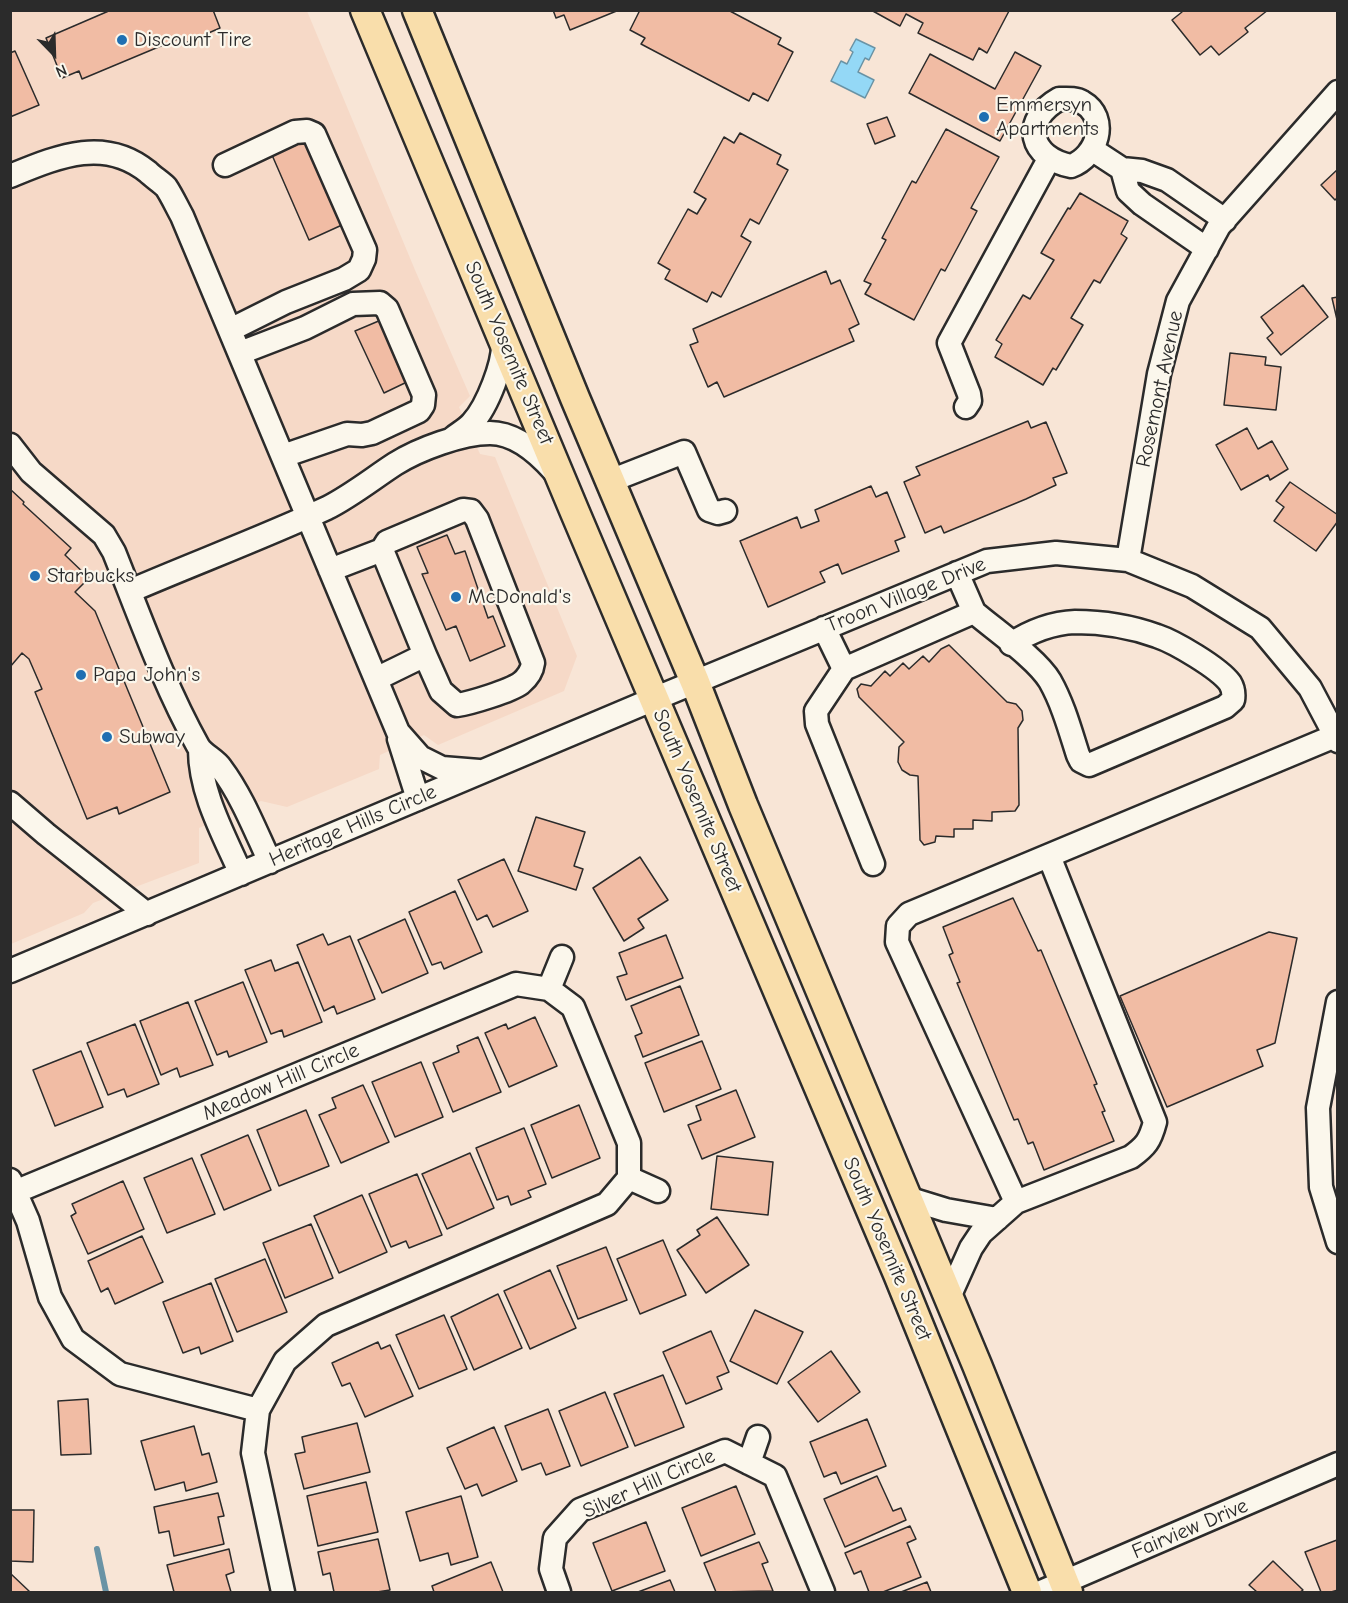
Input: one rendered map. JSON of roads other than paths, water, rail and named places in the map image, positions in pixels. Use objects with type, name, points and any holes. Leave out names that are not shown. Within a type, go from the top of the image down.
[{"type":"main road","name":"South Yosemite Street","points":[[365,10],[894,1263],[1027,1593]]},
{"type":"main road","name":"South Yosemite Street","points":[[417,10],[695,682],[743,805],[949,1297],[1058,1589]]},
{"type":"street","name":"Rosemont Avenue","points":[[1128,560],[1159,374],[1178,301],[1219,226],[1338,92]]},
{"type":"street","points":[[1059,99],[1081,100],[1092,112],[1098,128],[1098,138],[1093,150],[1085,159],[1071,166],[1049,159],[1037,144],[1034,133],[1036,119],[1042,111],[1059,99]]},
{"type":"street","points":[[225,165],[295,132],[307,131],[314,134],[365,250],[359,270],[344,279],[286,302],[230,330]]},
{"type":"street","points":[[1093,150],[1122,169],[1142,171],[1167,180],[1225,220]]},
{"type":"street","points":[[10,176],[54,159],[78,153],[107,153],[128,159],[140,166],[165,187],[182,216],[398,732],[418,799]]},
{"type":"street","points":[[966,407],[970,401],[969,394],[949,344],[1049,159]]},
{"type":"street","points":[[1122,169],[1128,191],[1142,204],[1207,249]]},
{"type":"street","points":[[240,353],[305,328],[353,304],[381,303],[387,309],[424,395],[423,405],[419,411],[372,433],[347,434],[283,456]]},
{"type":"street","points":[[130,591],[344,500],[397,463],[449,440],[470,425],[483,409],[504,351],[503,340]]},
{"type":"street","points":[[449,440],[490,433],[513,438],[537,453],[562,480]]},
{"type":"street","points":[[10,445],[32,472],[104,536],[114,552],[174,697],[200,750],[220,766],[270,862]]},
{"type":"street","points":[[610,481],[684,452],[710,510],[718,513],[725,511]]},
{"type":"street","points":[[330,570],[381,550],[387,542],[463,510],[471,511],[477,519],[533,663],[530,674],[520,684],[469,703],[457,705],[441,691],[381,550]]},
{"type":"street","name":"Troon Village Drive","points":[[695,682],[987,561],[1056,553],[1128,560],[1192,586],[1260,628],[1310,688],[1336,739]]},
{"type":"street","points":[[957,573],[974,612],[1011,644],[1036,664],[1049,680],[1063,709],[1078,755],[1081,761],[1089,765],[1225,707],[1233,700],[1234,693],[1231,684],[1223,675],[1186,651],[1157,636],[1117,626],[1076,622],[1028,632],[1011,644]]},
{"type":"street","points":[[873,864],[817,724],[816,711],[844,669],[974,612]]},
{"type":"street","points":[[824,628],[844,669]]},
{"type":"street","points":[[376,679],[424,655]]},
{"type":"street","name":"Heritage Hills Circle","points":[[10,971],[695,682]]},
{"type":"street","points":[[398,732],[420,757],[442,768],[484,771]]},
{"type":"street","points":[[1016,1203],[897,942],[898,926],[909,914],[1336,739]]},
{"type":"street","points":[[200,750],[200,769],[212,809],[241,874]]},
{"type":"street","points":[[10,802],[46,834],[147,914]]},
{"type":"street","points":[[949,1297],[971,1248],[981,1233],[997,1219],[1016,1203],[1131,1157],[1145,1146],[1155,1122],[1049,855]]},
{"type":"street","points":[[283,1593],[253,1453],[258,1410],[285,1361],[326,1324],[607,1204],[629,1178],[629,1143],[573,1007],[549,988],[562,957]]},
{"type":"street","name":"Meadow Hill Circle","points":[[12,1189],[516,984],[549,988]]},
{"type":"street","points":[[1338,1002],[1318,1108],[1321,1187],[1338,1242]]},
{"type":"street","points":[[629,1178],[658,1191]]},
{"type":"street","points":[[12,1189],[28,1221],[50,1297],[73,1339],[120,1374],[258,1410]]},
{"type":"street","points":[[908,1198],[946,1210],[997,1219]]},
{"type":"street","name":"Silver Hill Circle","points":[[748,1462],[758,1437]]},
{"type":"street","name":"Silver Hill Circle","points":[[559,1593],[551,1569],[549,1535],[580,1510],[725,1450],[775,1476],[823,1593]]},
{"type":"street","name":"Fairview Drive","points":[[1058,1589],[1338,1464]]},
{"type":"water","points":[[856,39],[875,48],[869,60],[865,58],[858,72],[874,80],[865,98],[831,81],[841,61],[847,64],[853,52],[850,50]]},
{"type":"waterway","points":[[97,1549],[106,1592]]},
{"type":"place","name":"Discount Tire","points":[[122,40]]},
{"type":"place","name":"Emmersyn Apartments","points":[[984,117]]},
{"type":"place","name":"Starbucks","points":[[35,576]]},
{"type":"place","name":"McDonald's","points":[[456,597]]},
{"type":"place","name":"Papa John's","points":[[81,675]]},
{"type":"place","name":"Subway","points":[[107,737]]}]
